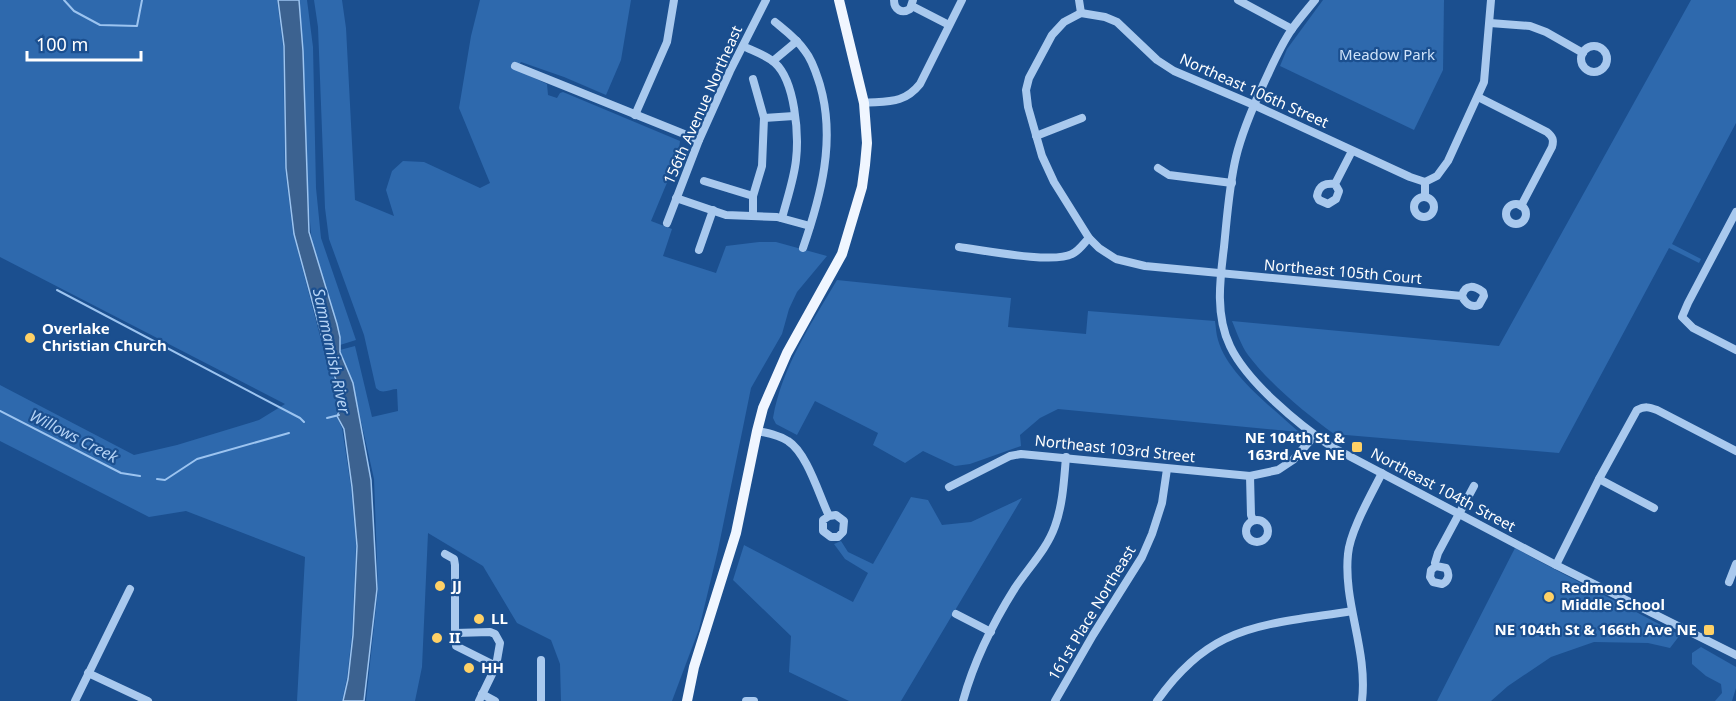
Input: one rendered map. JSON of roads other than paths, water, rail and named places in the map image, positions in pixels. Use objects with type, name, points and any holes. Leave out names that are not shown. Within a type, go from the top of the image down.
[{"type":"main road","points":[[687,701],[694,667],[736,533],[757,431],[764,408],[778,372],[842,254],[862,187],[867,143],[864,103],[839,0]]},
{"type":"street","points":[[635,115],[667,42],[674,0]]},
{"type":"street","name":"156th Avenue Northeast","points":[[667,223],[699,140],[766,0]]},
{"type":"street","points":[[894,0],[895,7],[901,11],[907,11],[913,3],[949,25]]},
{"type":"street","points":[[864,103],[907,97],[920,84],[962,0]]},
{"type":"street","points":[[1079,0],[1081,13]]},
{"type":"street","points":[[1238,0],[1292,29]]},
{"type":"street","name":"Northeast 104th Street","points":[[1315,0],[1292,29],[1281,48],[1254,105],[1239,144],[1221,274],[1220,308],[1223,328],[1240,363],[1257,383],[1315,435],[1332,447],[1556,565],[1736,655]]},
{"type":"street","points":[[1425,196],[1425,182],[1437,176],[1448,160],[1484,82],[1491,0]]},
{"type":"street","name":"Northeast 106th Street","points":[[1081,13],[1105,16],[1117,22],[1156,60],[1174,71],[1425,182]]},
{"type":"street","name":"Northeast 105th Court","points":[[1081,13],[1064,22],[1052,35],[1029,78],[1026,90],[1028,107],[1042,156],[1054,182],[1089,238],[1099,248],[1116,259],[1145,266],[1462,296]]},
{"type":"street","points":[[775,22],[807,52],[814,64],[824,101],[826,160],[822,184],[803,248]]},
{"type":"street","points":[[1490,23],[1530,26],[1546,32],[1583,53]]},
{"type":"street","points":[[773,61],[797,41]]},
{"type":"street","points":[[743,46],[773,61],[787,81],[796,131],[796,159],[782,218]]},
{"type":"street","points":[[515,66],[699,140]]},
{"type":"street","points":[[753,79],[764,118],[762,166],[753,196],[753,216]]},
{"type":"street","points":[[1478,97],[1552,136],[1552,147],[1521,206]]},
{"type":"street","points":[[764,118],[794,116]]},
{"type":"street","points":[[1036,136],[1083,118]]},
{"type":"street","points":[[1335,184],[1352,151]]},
{"type":"street","points":[[1158,168],[1169,174],[1232,183]]},
{"type":"street","points":[[704,181],[753,196]]},
{"type":"street","points":[[676,198],[726,215],[782,218],[810,226]]},
{"type":"street","points":[[699,250],[713,210]]},
{"type":"street","points":[[1736,212],[1682,317],[1693,328],[1736,350]]},
{"type":"street","points":[[959,247],[1061,258],[1073,254],[1089,238]]},
{"type":"street","points":[[1556,565],[1637,410],[1650,407],[1736,451]]},
{"type":"street","points":[[757,431],[788,441],[801,452],[829,516]]},
{"type":"street","name":"Northeast 103rd Street","points":[[949,487],[1010,456],[1021,454],[1250,476],[1278,470],[1293,460],[1315,435]]},
{"type":"street","points":[[963,701],[972,671],[991,632],[1054,528],[1062,503],[1066,457]]},
{"type":"street","name":"161st Place Northeast","points":[[1055,701],[1142,557],[1162,503],[1167,469]]},
{"type":"street","points":[[1362,701],[1361,654],[1352,610],[1347,571],[1348,553],[1358,522],[1382,473]]},
{"type":"street","points":[[1250,476],[1253,520]]},
{"type":"street","points":[[1599,479],[1654,508]]},
{"type":"street","points":[[1436,566],[1438,553],[1474,486]]},
{"type":"street","points":[[445,554],[454,560],[455,565],[456,646],[496,666]]},
{"type":"street","points":[[1729,582],[1736,564]]},
{"type":"street","points":[[75,701],[130,589]]},
{"type":"street","points":[[1157,701],[1167,686],[1188,666],[1224,639],[1267,625],[1352,610]]},
{"type":"street","points":[[956,614],[991,632]]},
{"type":"street","points":[[455,633],[490,632],[495,634],[501,643],[496,666],[481,698],[495,701]]},
{"type":"street","points":[[541,660],[541,701]]},
{"type":"street","points":[[88,673],[148,701]]},
{"type":"street","points":[[746,701],[754,701]]},
{"type":"water","name":"Sammamish River","points":[[278,0],[299,0],[303,51],[309,232],[337,324],[340,352],[353,383],[371,480],[377,589],[364,701],[343,701],[353,635],[357,546],[352,487],[344,429],[337,416],[341,407],[336,380],[327,356],[294,234],[286,168],[284,46]]},
{"type":"waterway","points":[[64,0],[74,11],[100,25],[137,26],[142,0]]},
{"type":"waterway","points":[[57,290],[304,422]]},
{"type":"waterway","name":"Willows Creek","points":[[0,411],[121,473],[140,476]]},
{"type":"waterway","name":"Willows Creek","points":[[327,418],[339,415]]},
{"type":"waterway","name":"Willows Creek","points":[[157,479],[165,480],[197,459],[289,433]]},
{"type":"place","name":"Overlake Christian Church","points":[[30,338]]},
{"type":"place","name":"NE 104th St & 163rd Ave NE","points":[[1357,447]]},
{"type":"place","name":"JJ","points":[[440,586]]},
{"type":"place","name":"Redmond Middle School","points":[[1549,597]]},
{"type":"place","name":"LL","points":[[479,619]]},
{"type":"place","name":"NE 104th St & 166th Ave NE","points":[[1709,630]]},
{"type":"place","name":"II","points":[[437,638]]},
{"type":"place","name":"HH","points":[[469,668]]},
{"type":"park label","name":"Meadow Park","points":[[1387,55]]}]
